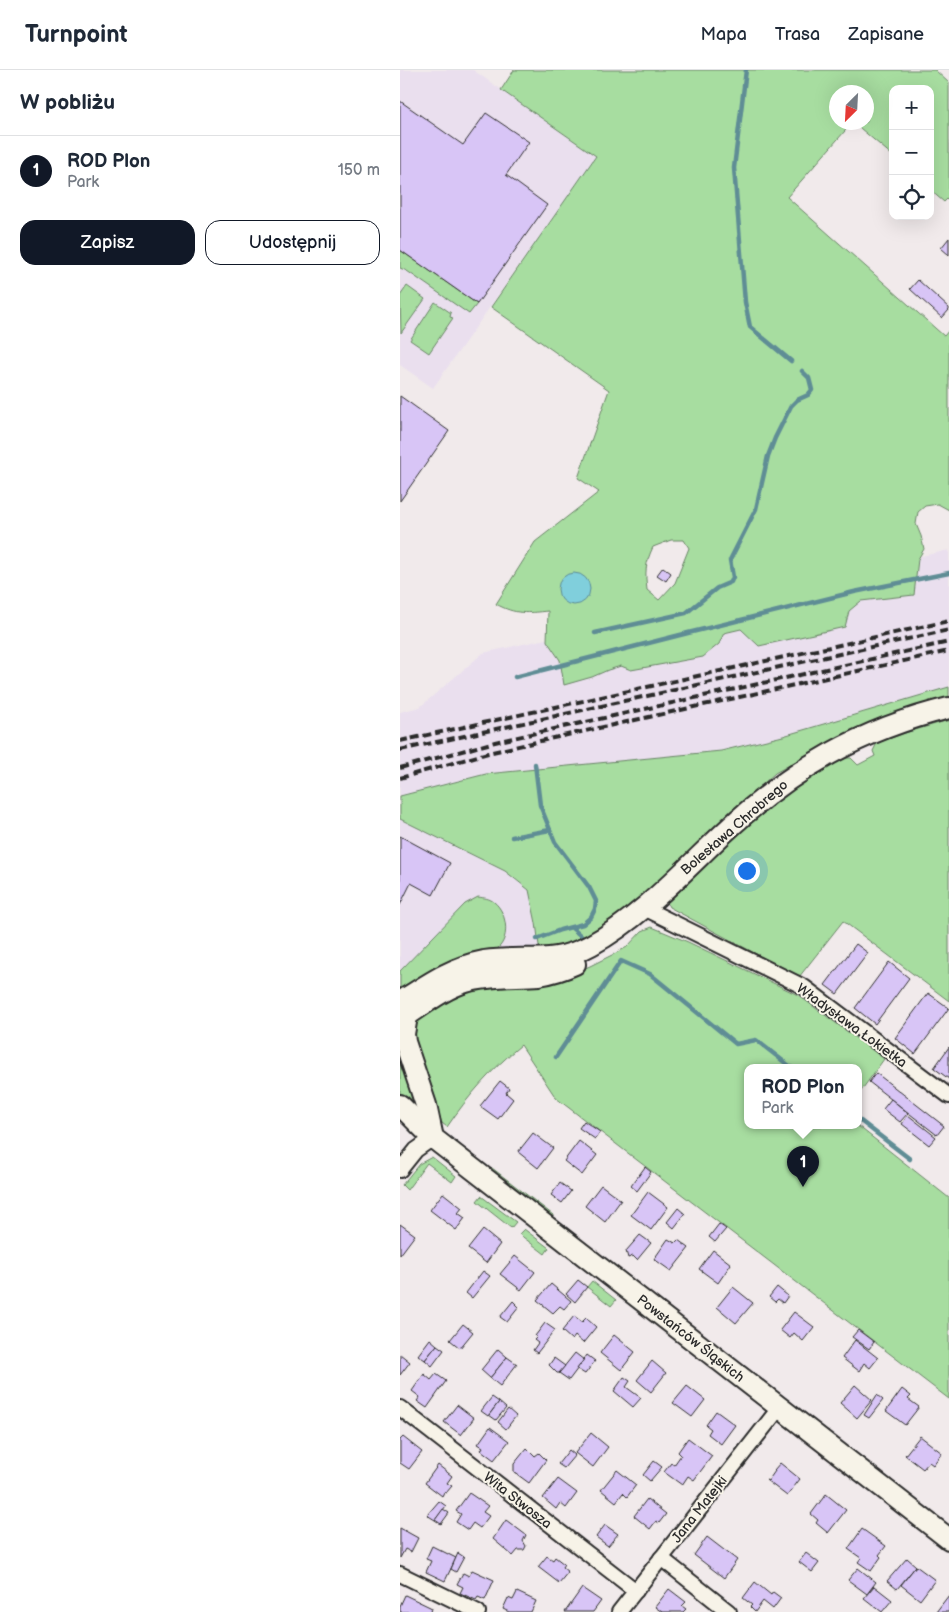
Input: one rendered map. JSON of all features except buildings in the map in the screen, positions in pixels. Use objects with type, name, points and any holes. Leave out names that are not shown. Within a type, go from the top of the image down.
[{"type":"street","name":"Bolesława Chrobrego","points":[[402,1012],[465,982],[493,977],[540,975],[555,972],[600,952],[622,935],[641,911],[742,816],[773,790],[839,748],[872,732],[949,708]]},
{"type":"street","name":"Władysława Łokietka","points":[[641,911],[804,987],[949,1096]]},
{"type":"street","points":[[400,1170],[416,1150],[433,1138],[426,1105],[405,1042],[402,1012]]},
{"type":"street","name":"Powstańców Śląskich","points":[[400,1105],[433,1138],[949,1539]]},
{"type":"street","name":"Powstańców Śląskich","points":[[400,1121],[433,1138]]},
{"type":"street","name":"Jana Matejki","points":[[619,1612],[780,1407]]},
{"type":"street","name":"Wita Stwosza","points":[[400,1408],[636,1591]]},
{"type":"street","points":[[661,1558],[730,1612]]},
{"type":"street","points":[[400,1574],[478,1612]]},
{"type":"shaded area","points":[[400,70],[473,70],[596,156],[433,388],[400,365]]},
{"type":"shaded area","points":[[949,550],[949,687],[783,736],[721,751],[486,774],[400,796],[400,712],[420,707],[483,653]]},
{"type":"shaded area","points":[[400,819],[505,871],[529,890],[540,953],[400,992]]},
{"type":"green space","points":[[514,70],[935,70],[949,83],[949,197],[944,202],[934,193],[934,85],[889,85],[889,153],[862,130],[874,130],[874,85],[829,85],[829,130],[846,130],[787,197],[944,336],[949,330],[949,510],[938,504],[925,506],[918,512],[916,524],[924,549],[918,559],[914,595],[861,601],[849,611],[845,627],[759,646],[741,629],[724,633],[719,644],[703,657],[631,670],[621,666],[564,685],[560,660],[547,641],[548,611],[522,612],[510,610],[496,604],[535,542],[599,492],[578,478],[609,390],[491,307],[596,156],[501,90]],"holes":[[[671,540],[684,540],[689,548],[675,583],[659,600],[647,590],[646,568],[653,547]]]},
{"type":"green space","points":[[400,250],[477,304],[469,314],[400,268]]},
{"type":"green space","points":[[407,286],[425,299],[401,333],[400,296]]},
{"type":"green space","points":[[435,302],[451,313],[450,317],[453,318],[429,353],[410,340]]},
{"type":"green space","points":[[949,687],[949,698],[928,704],[824,746],[775,773],[705,836],[635,904],[588,941],[540,953],[529,890],[505,871],[400,819],[400,796],[486,774],[721,751],[783,736]]},
{"type":"green space","points":[[949,720],[949,1001],[843,921],[799,977],[669,907],[667,903],[726,847],[771,807],[801,784],[845,758],[851,758],[858,765],[875,756],[873,751],[877,743]]},
{"type":"green space","points":[[478,897],[492,901],[499,907],[505,920],[505,934],[499,947],[494,951],[400,992],[400,971],[465,904]]},
{"type":"green space","points":[[652,927],[688,942],[798,995],[884,1059],[862,1089],[862,1064],[744,1064],[744,1129],[862,1129],[949,1198],[949,1399],[556,1098],[521,1045],[481,1083],[447,1127],[442,1123],[414,1042],[414,1030],[421,1018],[441,1004],[468,990],[559,979],[627,947],[642,931]]},
{"type":"green space","points":[[402,1056],[419,1106],[416,1108],[400,1096],[400,1061]]},
{"type":"green space","points":[[432,1157],[456,1176],[452,1182],[427,1163],[407,1190],[402,1185],[419,1164]]},
{"type":"green space","points":[[492,1168],[553,1215],[552,1218],[490,1170]]},
{"type":"green space","points":[[481,1196],[516,1222],[511,1228],[477,1201]]},
{"type":"green space","points":[[524,1229],[549,1248],[545,1254],[519,1234]]},
{"type":"green space","points":[[592,1281],[616,1300],[611,1306],[587,1287]]},
{"type":"water","points":[[574,573],[580,574],[585,578],[589,583],[589,595],[585,600],[580,604],[574,605],[568,604],[563,600],[559,595],[558,589],[559,583],[563,578],[568,574]]},
{"type":"waterway","points":[[746,70],[734,168],[745,302],[750,327],[791,361]]},
{"type":"waterway","points":[[595,633],[686,613],[717,588],[731,582],[733,577],[730,560],[756,509],[768,456],[775,438],[791,406],[797,400],[808,395],[812,390],[809,378],[802,371]]},
{"type":"waterway","points":[[515,677],[854,592],[949,573]]},
{"type":"waterway","points":[[535,764],[540,805],[555,842],[589,887],[596,901],[591,917],[583,924],[537,939]]},
{"type":"waterway","points":[[512,837],[550,830]]},
{"type":"waterway","points":[[572,928],[581,936]]},
{"type":"waterway","points":[[556,1057],[621,961],[650,974],[736,1044],[756,1040],[787,1064]]},
{"type":"waterway","points":[[862,1122],[910,1159]]},
{"type":"railway","points":[[400,741],[949,621]]},
{"type":"railway","points":[[400,750],[949,630]]},
{"type":"railway","points":[[400,768],[495,742],[949,642]]},
{"type":"railway","points":[[400,778],[488,753],[949,651]]},
{"type":"place","name":"ROD Plon","points":[[803,1187]]}]
